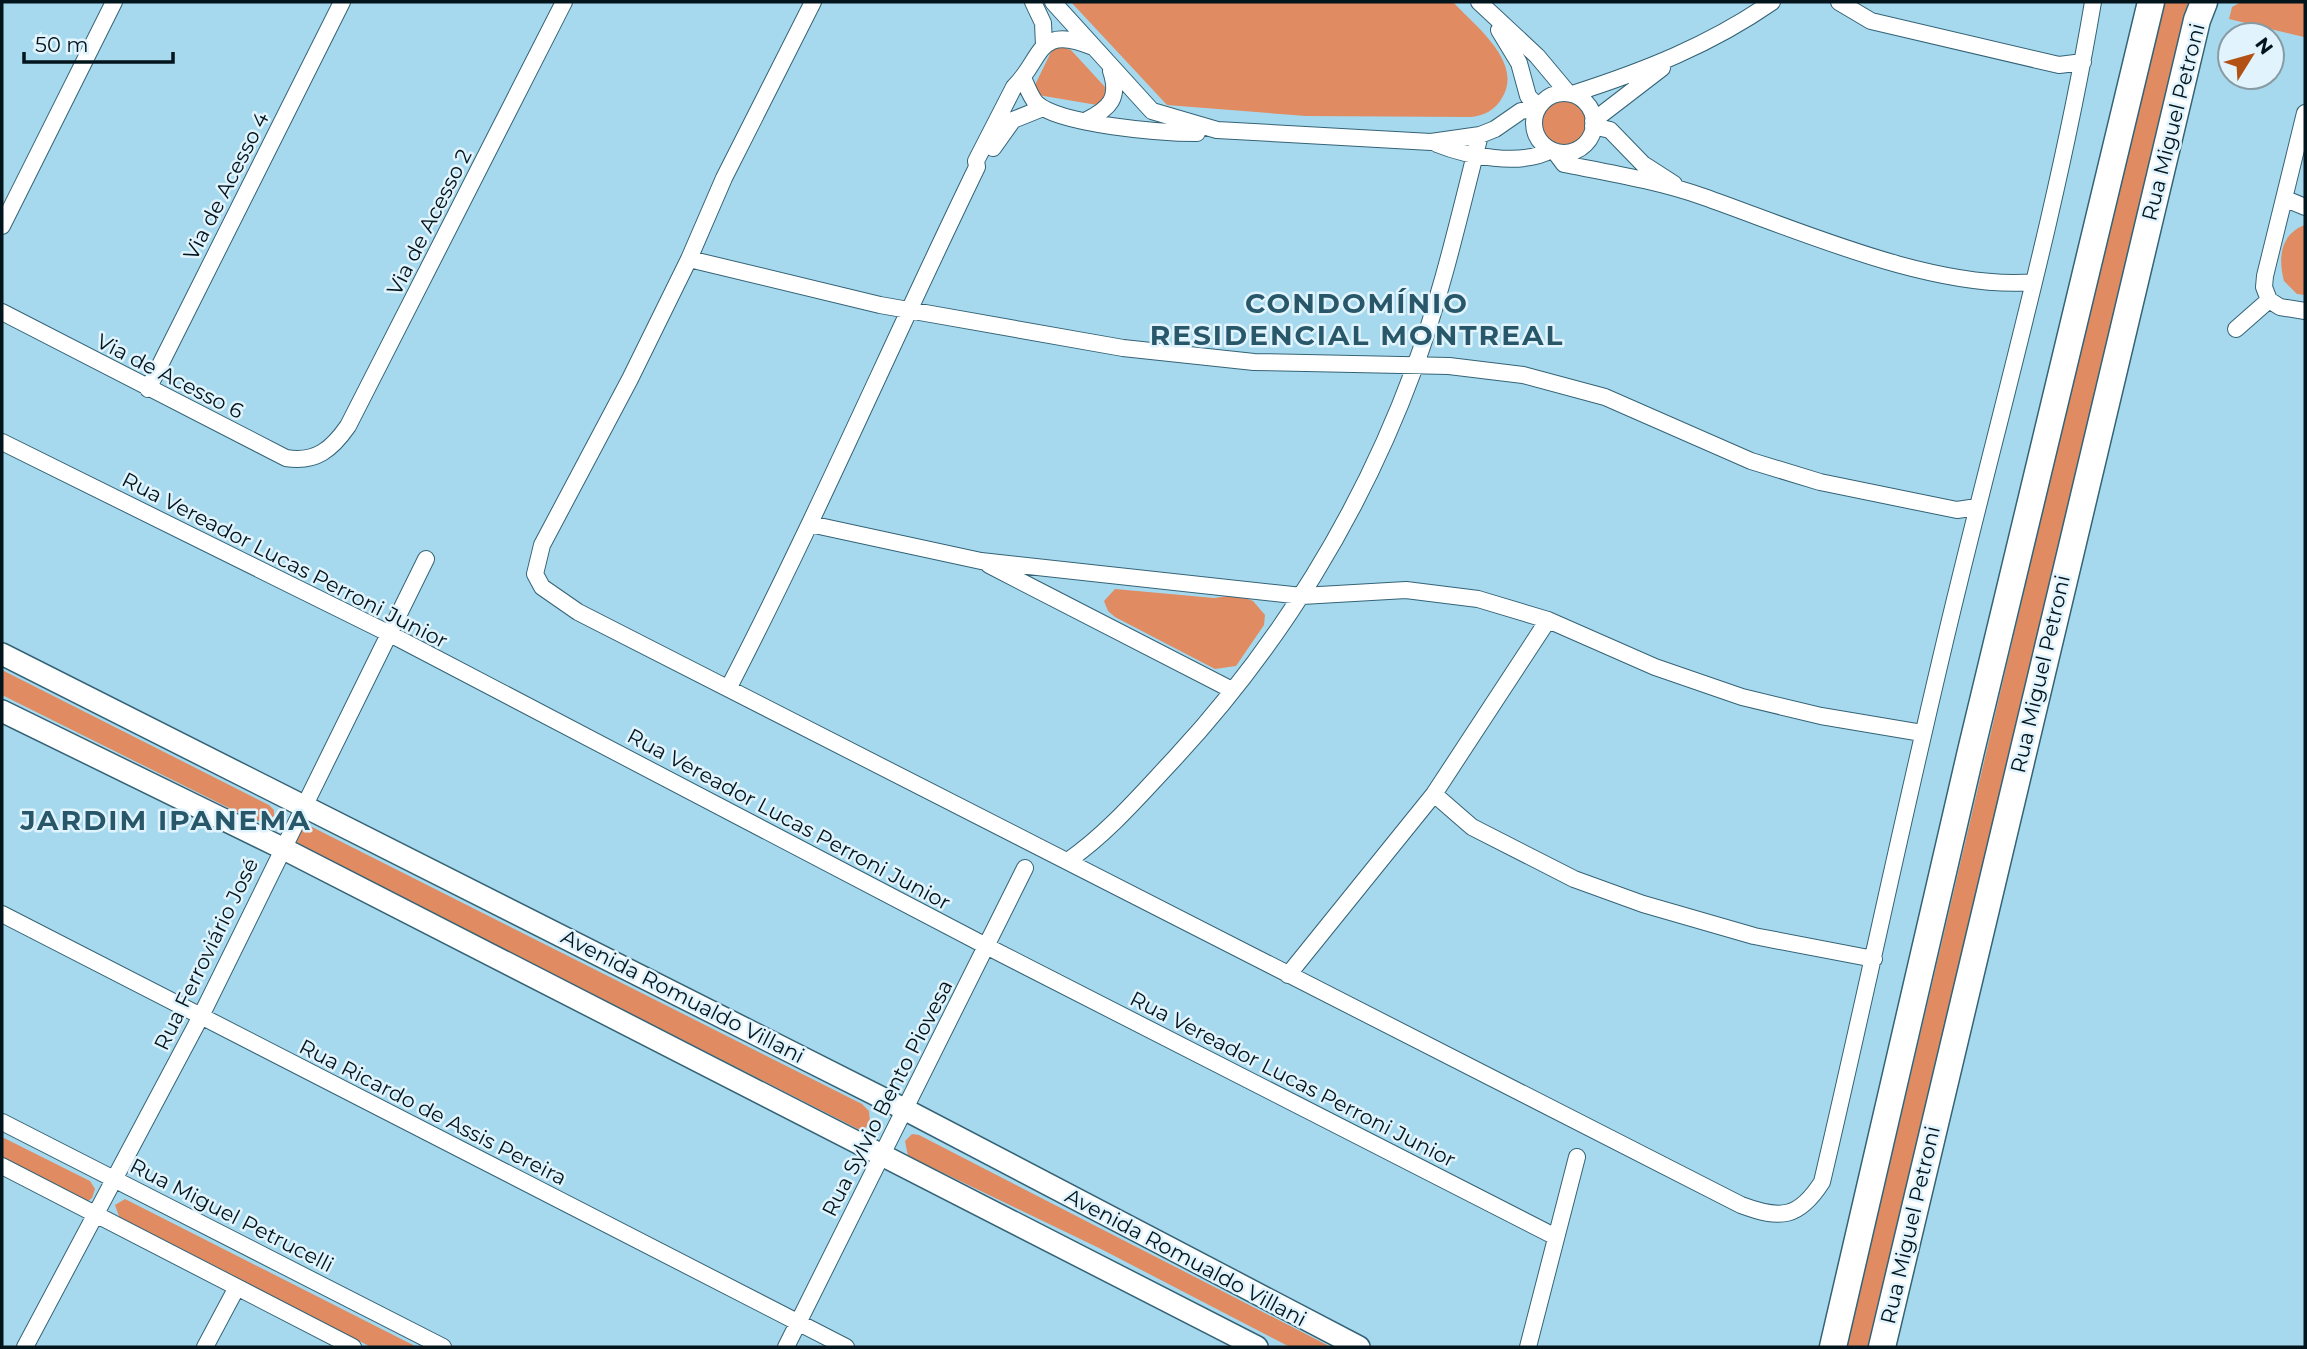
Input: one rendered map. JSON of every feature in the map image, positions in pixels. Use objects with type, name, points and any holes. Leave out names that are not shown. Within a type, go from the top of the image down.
[{"type":"main road","points":[[1833,1347],[1974,737],[2151,2]]},
{"type":"main road","name":"Rua Miguel Petroni","points":[[1882,1347],[2193,34],[2204,2]]},
{"type":"street","points":[[2,226],[114,2]]},
{"type":"street","name":"Via de Acesso 4","points":[[148,389],[342,2]]},
{"type":"street","name":"Via de Acesso 2","points":[[323,454],[334,446],[348,426],[564,2]]},
{"type":"street","points":[[813,2],[724,178],[689,259],[631,379],[542,545],[535,574],[542,587],[578,612],[1741,1205],[1779,1215],[1796,1212],[1811,1200],[1822,1182],[1874,959],[1922,733],[2034,282],[2083,62],[2093,2]]},
{"type":"street","points":[[1032,2],[1043,23],[1044,46]]},
{"type":"street","points":[[1053,2],[1152,111],[1217,130]]},
{"type":"street","points":[[1479,2],[1537,56],[1570,93],[1587,104],[1593,124]]},
{"type":"street","points":[[1479,2],[1512,49],[1528,96],[1538,107]]},
{"type":"street","points":[[1772,2],[1739,25],[1675,58],[1570,93],[1551,95],[1538,107],[1534,117],[1537,137],[1564,164],[1685,191],[1813,237],[1924,270],[1996,282],[2034,282]]},
{"type":"street","points":[[1839,2],[1871,21],[2059,65],[2083,62]]},
{"type":"street","points":[[977,167],[976,161],[1014,87],[1023,78],[1034,56],[1044,46],[1065,40],[1093,47]]},
{"type":"street","points":[[1432,142],[1475,156],[1532,158],[1553,151],[1572,151],[1587,142],[1593,124],[1675,58]]},
{"type":"street","points":[[1087,120],[1107,108],[1114,99],[1116,89],[1109,66]]},
{"type":"street","points":[[1023,78],[1032,98],[1043,108],[1087,120],[1172,132],[1217,130],[1432,142],[1480,135],[1494,130],[1521,111],[1538,107]]},
{"type":"street","points":[[729,687],[810,524],[907,310],[977,167],[1013,120],[1043,108]]},
{"type":"street","points":[[2305,114],[2286,199],[2264,276],[2264,287],[2269,300],[2280,307],[2305,311]]},
{"type":"street","points":[[1593,124],[1610,130],[1643,164],[1685,191]]},
{"type":"street","points":[[1069,860],[1120,816],[1193,738],[1302,596],[1345,524],[1415,367],[1480,135]]},
{"type":"street","points":[[2286,199],[2305,207]]},
{"type":"street","points":[[689,259],[907,310],[1123,348],[1254,362],[1472,368],[1561,383],[1645,414],[1751,461],[1820,482],[1957,510],[1977,507]]},
{"type":"street","points":[[2236,329],[2269,300]]},
{"type":"street","name":"Via de Acesso 6","points":[[2,312],[286,458],[308,459],[323,454]]},
{"type":"street","name":"Rua Vereador Lucas Perroni Junior","points":[[2,442],[390,635],[988,947],[1556,1237]]},
{"type":"street","points":[[810,524],[981,561],[1302,596],[1370,590],[1444,592],[1521,610],[1655,667],[1742,697],[1821,716],[1922,733]]},
{"type":"street","name":"Rua Ferroviário José","points":[[25,1347],[201,1016],[426,559]]},
{"type":"street","points":[[981,561],[1232,690]]},
{"type":"street","points":[[1288,975],[1434,794],[1548,620]]},
{"type":"street","name":"Avenida Romualdo Villani","points":[[2,654],[305,804],[904,1109],[1359,1347]]},
{"type":"street","points":[[2,711],[282,848],[880,1157],[1257,1347]]},
{"type":"street","points":[[1434,794],[1472,827],[1574,879],[1643,904],[1755,936],[1874,959]]},
{"type":"street","name":"Rua Sylvio Bento Piovesa","points":[[786,1347],[988,947],[1025,868]]},
{"type":"street","name":"Rua Ricardo de Assis Pereira","points":[[2,914],[846,1347]]},
{"type":"street","name":"Rua Miguel Petrucelli","points":[[2,1122],[443,1347]]},
{"type":"street","points":[[1528,1347],[1577,1157]]},
{"type":"street","points":[[2,1166],[353,1347]]},
{"type":"street","points":[[205,1347],[237,1287]]},
{"type":"shaded area","points":[[1071,2],[1453,2],[1484,33],[1502,58],[1507,71],[1507,85],[1502,98],[1492,109],[1470,117],[1306,116],[1167,105]]},
{"type":"shaded area","points":[[2162,2],[2188,2],[1873,1347],[1847,1347]]},
{"type":"shaded area","points":[[2241,2],[2305,2],[2304,37],[2286,33],[2286,21],[2229,19],[2232,7]]},
{"type":"shaded area","points":[[1059,46],[1071,50],[1105,87],[1105,99],[1097,105],[1038,95],[1034,87],[1051,52]]},
{"type":"shaded area","points":[[1563,101],[1579,108],[1586,124],[1579,140],[1563,147],[1547,140],[1540,124],[1547,108]]},
{"type":"shaded area","points":[[2305,225],[2305,295],[2297,294],[2284,281],[2281,256],[2290,234]]},
{"type":"shaded area","points":[[1115,589],[1214,598],[1238,595],[1253,601],[1265,615],[1264,625],[1236,666],[1215,669],[1115,617],[1108,611],[1104,601]]},
{"type":"shaded area","points":[[2,670],[269,805],[274,810],[274,816],[267,822],[253,820],[2,695]]},
{"type":"shaded area","points":[[310,826],[862,1104],[869,1111],[870,1123],[864,1129],[858,1129],[300,846],[294,837],[303,827]]},
{"type":"shaded area","points":[[912,1134],[919,1135],[1331,1347],[1290,1347],[1101,1249],[908,1156],[905,1141]]},
{"type":"shaded area","points":[[2,1137],[90,1181],[95,1189],[92,1198],[87,1202],[2,1158]]},
{"type":"shaded area","points":[[125,1199],[417,1347],[371,1347],[120,1219],[115,1205]]},
{"type":"district","name":"CONDOMÍNIO RESIDENCIAL MONTREAL","points":[[1357,319]]},
{"type":"district","name":"JARDIM IPANEMA","points":[[166,820]]}]
